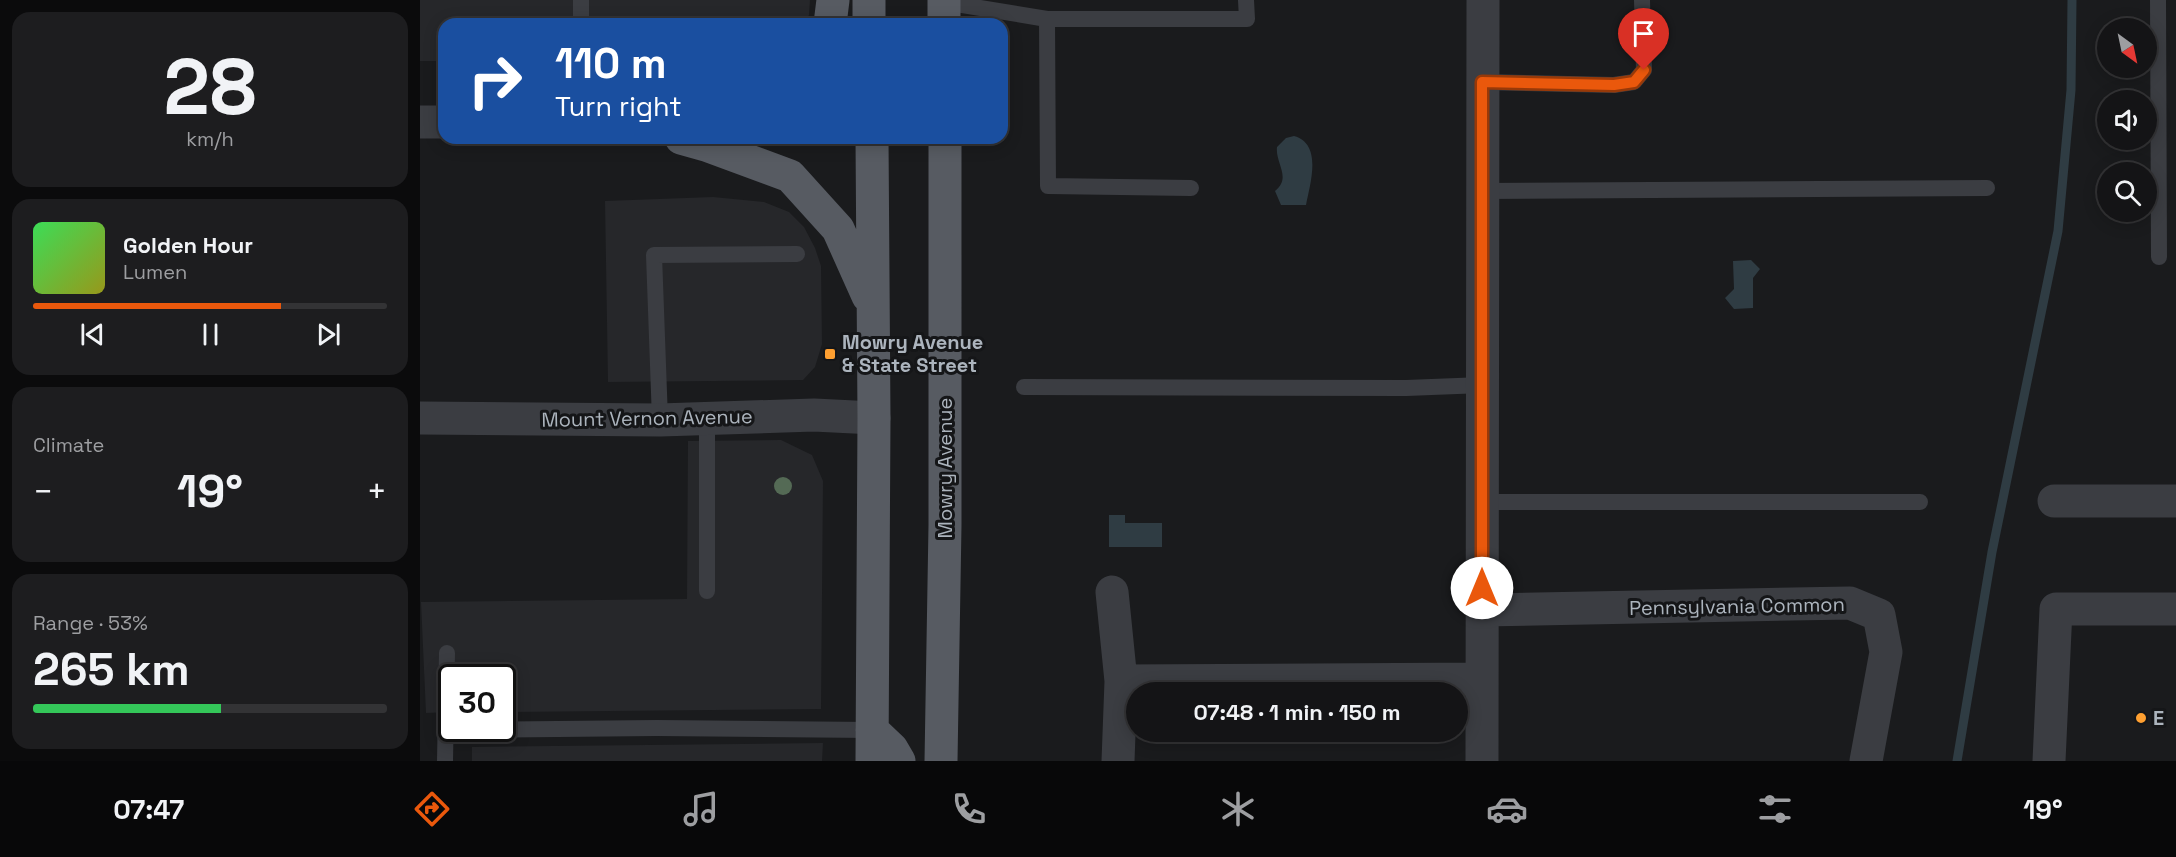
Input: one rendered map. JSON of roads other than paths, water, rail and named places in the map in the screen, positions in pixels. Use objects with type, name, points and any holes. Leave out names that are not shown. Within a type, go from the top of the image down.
[{"type":"main road","points":[[831,18],[833,0]]},
{"type":"main road","points":[[869,0],[869,18]]},
{"type":"main road","points":[[702,144],[790,176],[838,230],[873,306]]},
{"type":"main road","points":[[872,144],[874,418],[872,745],[892,749],[899,761]]},
{"type":"main road","name":"Mowry Avenue","points":[[941,761],[945,525],[945,144]]},
{"type":"street","points":[[1482,761],[1483,0]]},
{"type":"street","points":[[420,122],[438,122]]},
{"type":"street","name":"Mount Vernon Avenue","points":[[420,418],[660,420],[814,415],[874,418]]},
{"type":"street","points":[[2054,501],[2176,501]]},
{"type":"street","points":[[1112,592],[1121,681],[1119,761]]},
{"type":"street","name":"Pennsylvania Common","points":[[1482,610],[1850,603],[1879,615],[1886,652],[1866,761]]},
{"type":"street","points":[[2049,761],[2056,609],[2176,609]]},
{"type":"street","points":[[1121,681],[1482,680]]},
{"type":"lane","points":[[581,0],[581,18]]},
{"type":"lane","points":[[944,9],[1047,19],[1247,19],[1246,0]]},
{"type":"lane","points":[[1482,82],[1614,85],[1634,82],[1644,70],[1642,0]]},
{"type":"lane","points":[[2158,0],[2159,257]]},
{"type":"lane","points":[[1047,19],[1048,186],[1191,188]]},
{"type":"lane","points":[[1482,191],[1987,188]]},
{"type":"lane","points":[[660,420],[654,255],[797,254]]},
{"type":"lane","points":[[1024,387],[1406,388],[1483,385]]},
{"type":"lane","points":[[707,419],[708,591]]},
{"type":"lane","points":[[1482,502],[1920,502]]},
{"type":"lane","points":[[447,653],[447,664]]},
{"type":"lane","points":[[516,729],[657,728],[872,745]]},
{"type":"lane","points":[[445,761],[446,742]]},
{"type":"waterway","points":[[1957,761],[1992,552],[2058,231],[2071,90],[2072,0]]},
{"type":"place","name":"Mowry Avenue & State Street","points":[[830,354]]},
{"type":"place","name":"E","points":[[2141,718]]}]
